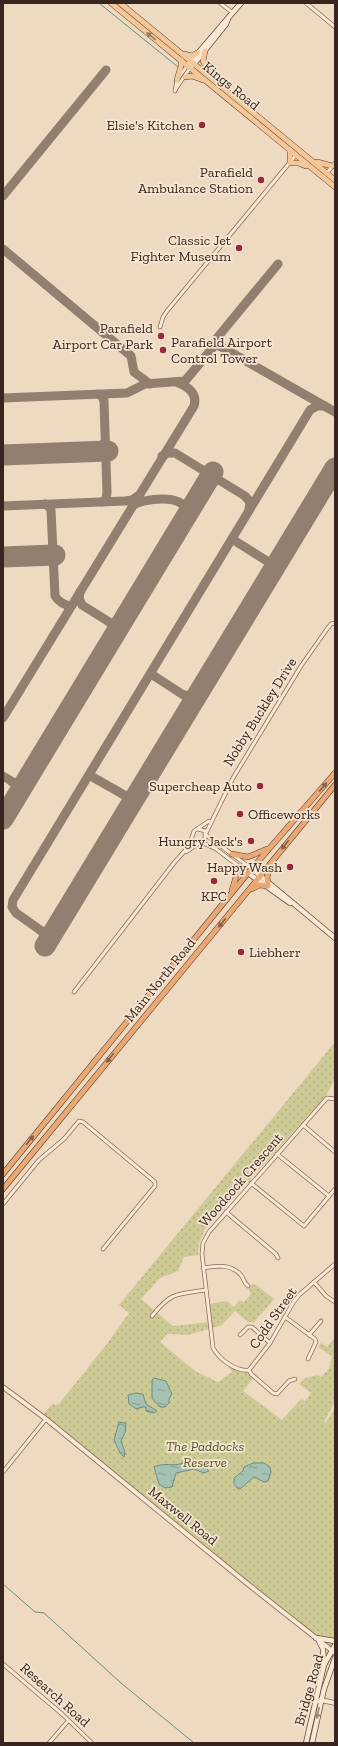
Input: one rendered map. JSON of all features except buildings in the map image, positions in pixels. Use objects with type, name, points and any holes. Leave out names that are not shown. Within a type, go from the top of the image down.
[{"type":"highway","name":"Main North Road","points":[[3,1174],[248,873],[335,773]]},
{"type":"highway","name":"Main North Road","points":[[3,1189],[335,785]]},
{"type":"highway","points":[[232,854],[248,857],[270,848]]},
{"type":"highway","points":[[247,893],[259,885],[268,884],[268,873],[273,860]]},
{"type":"highway","points":[[230,895],[239,866]]},
{"type":"main road","name":"Kings Road","points":[[111,3],[181,60],[214,81],[325,175],[335,187]]},
{"type":"main road","name":"Kings Road","points":[[120,3],[181,53],[206,80],[290,150],[300,154],[316,171],[335,180]]},
{"type":"main road","points":[[191,65],[226,24],[228,19],[241,3]]},
{"type":"main road","points":[[191,65],[197,53],[223,22],[228,19]]},
{"type":"main road","points":[[204,51],[204,65],[214,81]]},
{"type":"main road","points":[[181,53],[191,56],[197,53]]},
{"type":"main road","points":[[177,80],[181,60]]},
{"type":"main road","points":[[185,76],[192,76],[206,80]]},
{"type":"main road","points":[[290,150],[290,164],[298,163],[316,171]]},
{"type":"main road","points":[[300,154],[319,164],[334,165]]},
{"type":"main road","points":[[252,869],[259,877],[335,938]]},
{"type":"main road","points":[[248,873],[259,877]]},
{"type":"main road","points":[[324,1665],[323,1650],[318,1640],[335,1641]]},
{"type":"main road","name":"Bridge Road","points":[[306,1743],[324,1665],[333,1652],[335,1645]]},
{"type":"main road","name":"Bridge Road","points":[[312,1743],[321,1700],[335,1658]]},
{"type":"street","points":[[220,3],[233,13]]},
{"type":"street","points":[[306,3],[335,27]]},
{"type":"street","points":[[191,65],[185,76],[175,90],[177,80],[191,65]]},
{"type":"street","points":[[160,327],[163,317],[167,311],[300,154]]},
{"type":"street","points":[[325,175],[334,165]]},
{"type":"street","name":"Nobby Buckley Drive","points":[[206,834],[211,819],[232,778],[301,666],[327,629],[331,624],[335,623]]},
{"type":"street","name":"Nobby Buckley Drive","points":[[198,829],[211,819]]},
{"type":"street","points":[[74,992],[190,846],[193,838],[193,832],[198,829],[204,830],[206,834],[252,869]]},
{"type":"street","points":[[181,856],[205,839],[206,834]]},
{"type":"street","points":[[193,838],[216,849],[248,873]]},
{"type":"street","name":"Woodcock Crescent","points":[[249,1370],[244,1371],[224,1362],[216,1353],[212,1343],[203,1268],[203,1243],[209,1232],[226,1212],[327,1098],[330,1097],[335,1099]]},
{"type":"street","points":[[3,1204],[39,1160],[64,1139],[75,1125],[79,1122],[83,1122],[155,1182],[155,1186],[103,1249]]},
{"type":"street","points":[[303,1125],[335,1152]]},
{"type":"street","points":[[277,1154],[329,1196]]},
{"type":"street","points":[[252,1183],[304,1226],[335,1189]]},
{"type":"street","points":[[226,1212],[276,1254],[278,1258]]},
{"type":"street","name":"Codd Street","points":[[249,1370],[270,1343],[299,1295],[335,1264]]},
{"type":"street","points":[[203,1268],[220,1266],[232,1268],[241,1276],[244,1283],[248,1286]]},
{"type":"street","points":[[314,1282],[326,1296],[335,1302]]},
{"type":"street","points":[[152,1316],[168,1298],[177,1294],[206,1290]]},
{"type":"street","points":[[285,1317],[316,1342],[308,1359]]},
{"type":"street","points":[[309,1335],[322,1321]]},
{"type":"street","points":[[240,1335],[248,1327],[252,1327],[270,1343]]},
{"type":"street","points":[[249,1370],[250,1374],[273,1393],[277,1394],[289,1381],[295,1379]]},
{"type":"street","name":"Maxwell Road","points":[[3,1386],[46,1419],[333,1652]]},
{"type":"street","points":[[3,1472],[46,1419]]},
{"type":"street","name":"Research Road","points":[[3,1664],[62,1714],[92,1743]]},
{"type":"street","points":[[315,1702],[321,1700],[335,1703]]},
{"type":"street","points":[[49,1743],[68,1721]]},
{"type":"green space","name":"The Paddocks Reserve","points":[[335,1042],[335,1080],[324,1098],[205,1229],[199,1243],[198,1255],[184,1257],[178,1271],[160,1278],[141,1299],[173,1326],[210,1322],[208,1304],[227,1301],[234,1307],[240,1300],[244,1302],[251,1294],[248,1286],[255,1284],[274,1299],[254,1322],[248,1322],[235,1311],[222,1325],[188,1335],[167,1334],[160,1342],[195,1371],[218,1382],[232,1372],[226,1364],[247,1373],[253,1379],[243,1391],[282,1420],[301,1399],[305,1401],[311,1393],[299,1384],[305,1378],[318,1375],[321,1377],[329,1369],[332,1356],[318,1347],[321,1343],[327,1347],[335,1337],[335,1401],[324,1422],[326,1423],[335,1407],[335,1644],[329,1646],[323,1644],[42,1416],[52,1404],[59,1404],[107,1344],[129,1313],[119,1305]]},
{"type":"water","points":[[154,1378],[166,1381],[172,1394],[169,1399],[169,1403],[165,1407],[160,1407],[152,1398],[152,1380]]},
{"type":"water","points":[[136,1393],[143,1394],[146,1404],[157,1411],[154,1413],[146,1411],[146,1407],[136,1409],[129,1404],[128,1395]]},
{"type":"water","points":[[119,1422],[126,1423],[125,1433],[121,1441],[125,1452],[124,1457],[120,1453],[114,1440]]},
{"type":"water","points":[[183,1463],[203,1465],[209,1471],[204,1473],[194,1469],[176,1473],[172,1487],[165,1488],[159,1484],[154,1467]]},
{"type":"water","points":[[253,1463],[264,1463],[270,1467],[271,1472],[268,1481],[264,1482],[254,1477],[238,1489],[234,1484],[234,1478],[243,1471],[244,1467]]},
{"type":"waterway","points":[[99,3],[178,67]]},
{"type":"waterway","points":[[3,1584],[35,1612],[44,1613],[121,1683],[194,1743]]},
{"type":"taxiway","points":[[3,196],[106,70]]},
{"type":"taxiway","points":[[3,249],[131,356],[134,372],[150,384]]},
{"type":"taxiway","points":[[3,398],[127,393],[145,384],[185,381],[215,345],[217,338],[278,264]]},
{"type":"taxiway","points":[[216,340],[218,345],[335,412]]},
{"type":"taxiway","points":[[3,718],[194,406],[195,401],[191,391],[176,382]]},
{"type":"taxiway","points":[[98,394],[102,396],[104,401],[107,493],[106,499],[102,502]]},
{"type":"taxiway","points":[[50,937],[16,913],[12,907],[13,900],[310,410],[317,406],[325,406]]},
{"type":"taxiway","points":[[85,452],[100,450],[105,442]]},
{"type":"taxiway","points":[[162,456],[168,453],[175,453],[245,496],[250,502],[249,510]]},
{"type":"taxiway","points":[[192,507],[204,489],[206,474],[203,470]]},
{"type":"taxiway","points":[[3,506],[125,501],[132,500],[138,496]]},
{"type":"taxiway","points":[[132,506],[137,503],[154,499],[179,502],[184,507],[186,513],[180,528],[170,544]]},
{"type":"taxiway","points":[[45,504],[51,510],[55,596],[62,603],[72,605]]},
{"type":"taxiway","points":[[232,539],[275,566]]},
{"type":"taxiway","points":[[32,555],[42,555],[50,558],[53,564]]},
{"type":"taxiway","points":[[80,592],[79,598],[82,605],[114,625],[122,622],[141,592]]},
{"type":"taxiway","points":[[96,666],[112,639],[113,628],[110,623]]},
{"type":"taxiway","points":[[151,674],[188,698],[189,707],[181,721]]},
{"type":"taxiway","points":[[185,695],[193,695],[196,693],[201,689],[207,679]]},
{"type":"taxiway","points":[[12,782],[18,783],[23,781],[35,767],[44,751]]},
{"type":"taxiway","points":[[89,775],[133,800]]},
{"type":"taxiway","points":[[3,776],[14,783],[17,790],[13,803],[3,819]]},
{"type":"taxiway","points":[[41,931],[46,932],[54,928],[60,922],[67,910]]},
{"type":"runway","points":[[3,455],[108,451]]},
{"type":"runway","points":[[45,946],[335,468]]},
{"type":"runway","points":[[3,819],[213,472]]},
{"type":"runway","points":[[3,557],[55,555]]},
{"type":"place","name":"Elsie's Kitchen","points":[[202,125]]},
{"type":"place","name":"Parafield Ambulance Station","points":[[261,180]]},
{"type":"place","name":"Classic Jet Fighter Museum","points":[[239,248]]},
{"type":"place","name":"Parafield Airport Car Park","points":[[161,336]]},
{"type":"place","name":"Parafield Airport Control Tower","points":[[163,350]]},
{"type":"place","name":"Supercheap Auto","points":[[260,786]]},
{"type":"place","name":"Officeworks","points":[[240,814]]},
{"type":"place","name":"Hungry Jack's","points":[[251,841]]},
{"type":"place","name":"Happy Wash","points":[[290,867]]},
{"type":"place","name":"KFC","points":[[214,881]]},
{"type":"place","name":"Liebherr","points":[[241,952]]}]
